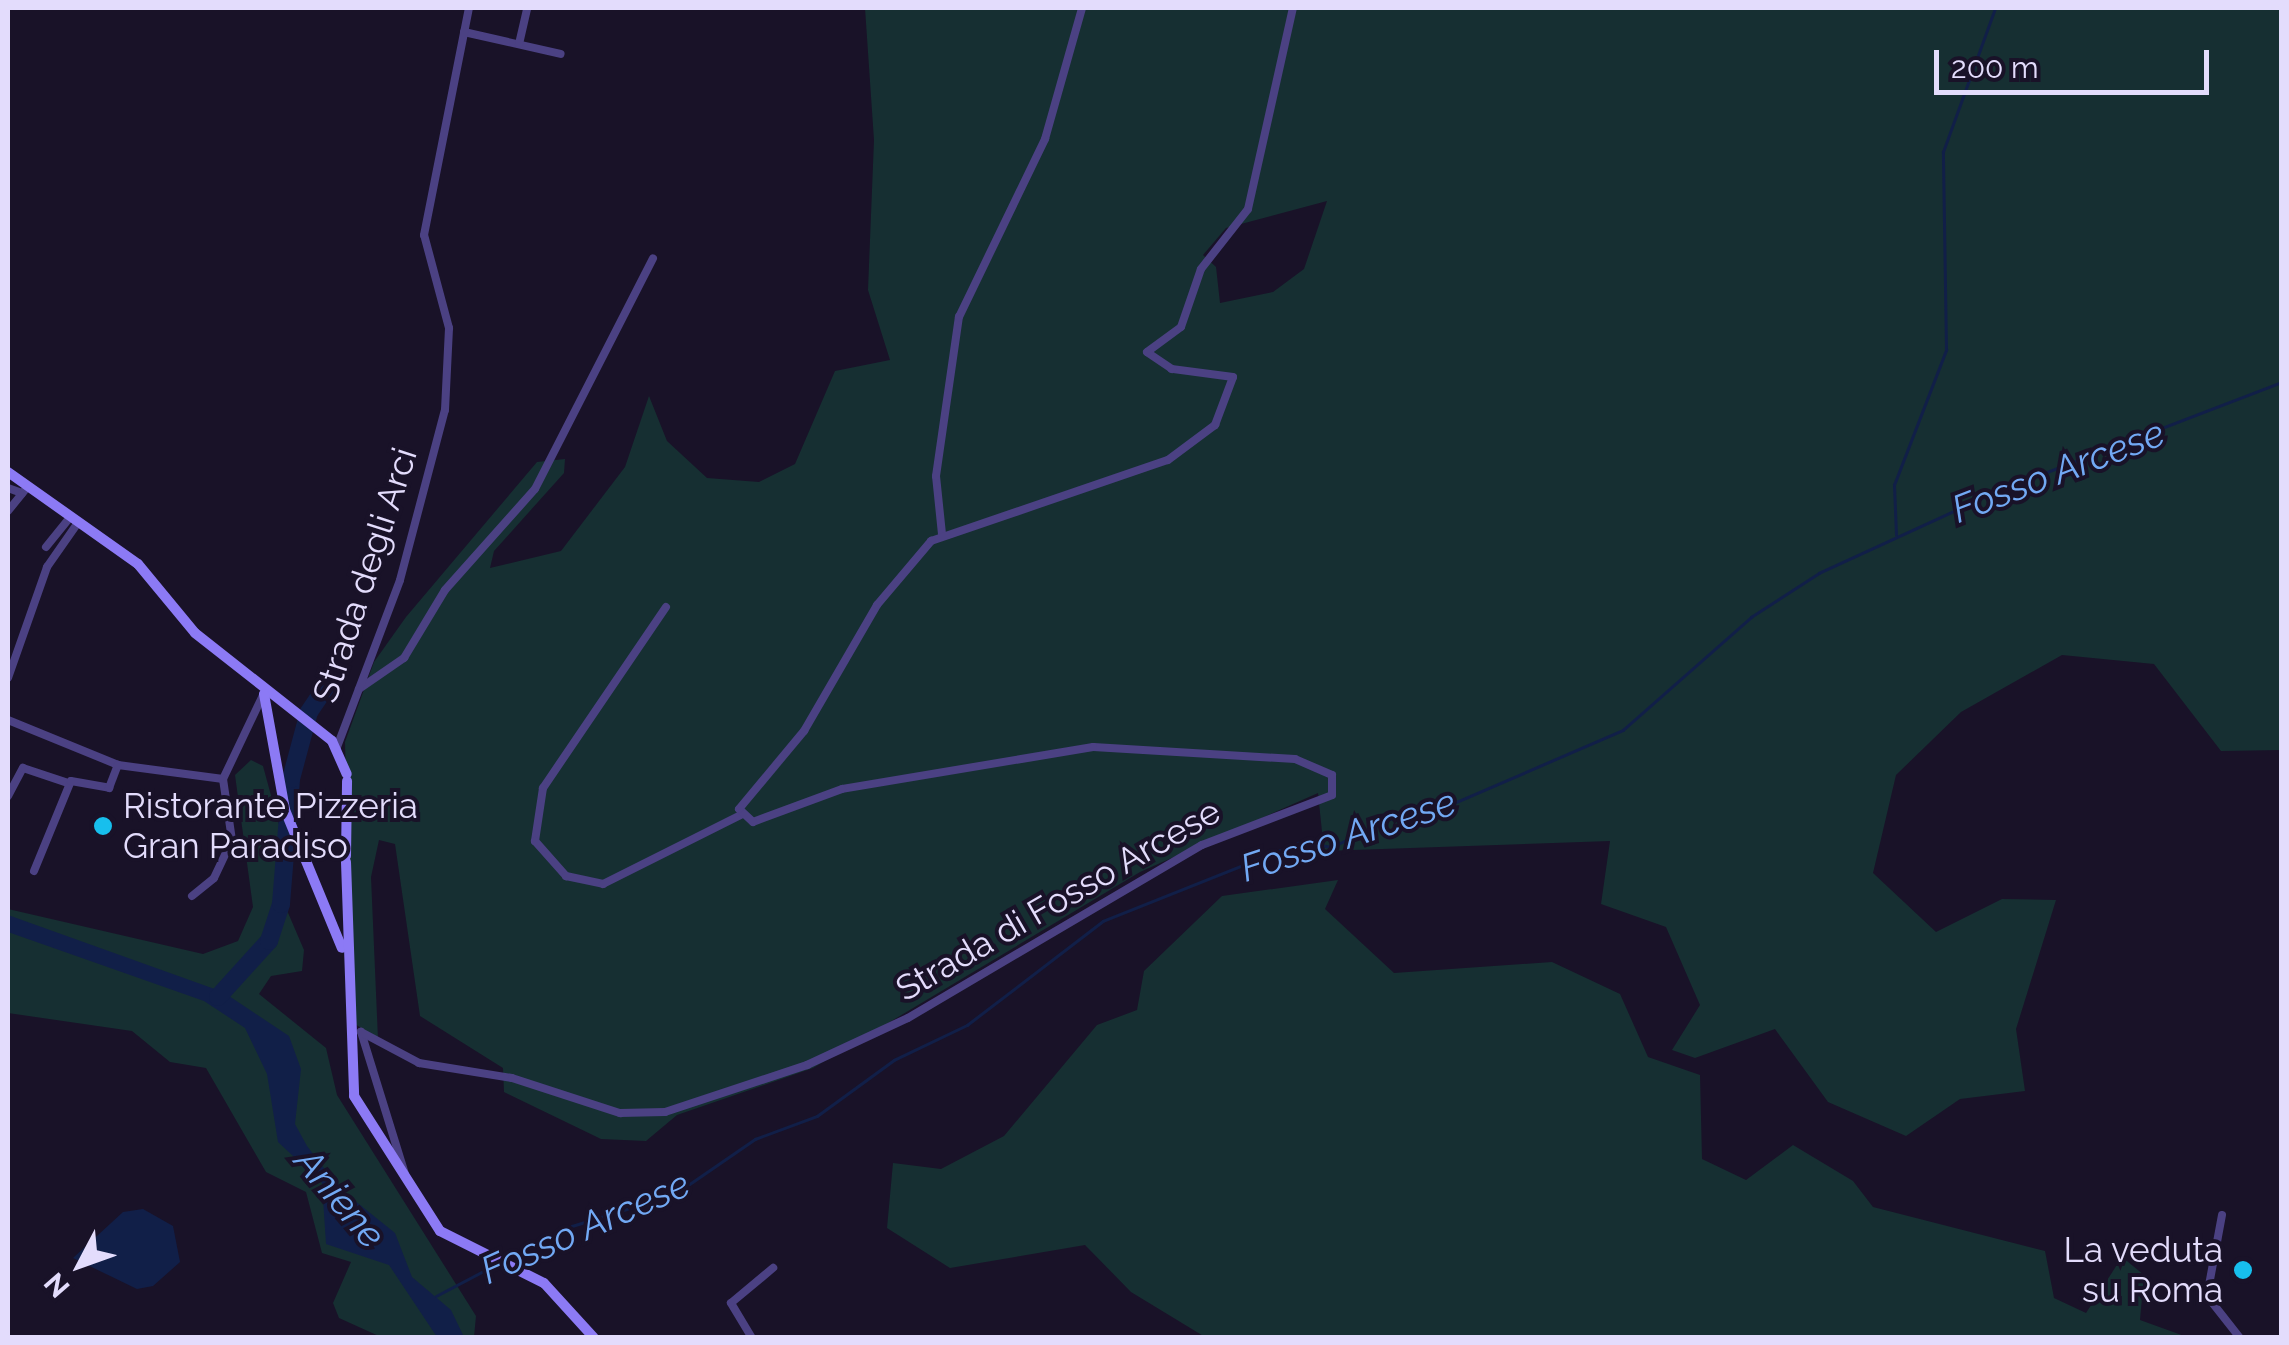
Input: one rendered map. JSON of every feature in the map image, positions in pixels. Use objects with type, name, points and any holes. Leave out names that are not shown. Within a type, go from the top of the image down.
[{"type":"main road","points":[[8,472],[24,491],[138,564],[193,631],[245,664],[264,693],[333,743],[347,777],[345,959],[350,1086],[444,1235],[544,1283],[594,1338]]},
{"type":"main road","points":[[264,693],[285,810],[322,890],[345,959]]},
{"type":"main road","points":[[270,731],[288,713]]},
{"type":"main road","points":[[322,890],[345,888]]},
{"type":"street","name":"Strada degli Arci","points":[[333,743],[359,689],[406,563],[447,397],[447,315],[424,235],[468,8]]},
{"type":"street","points":[[519,44],[527,8]]},
{"type":"street","points":[[942,534],[937,470],[959,318],[1042,148],[1082,8]]},
{"type":"street","name":"Strada di Fosso Arcese","points":[[666,608],[543,788],[535,840],[566,876],[603,884],[741,815],[807,726],[886,592],[942,534],[1168,460],[1218,421],[1233,377],[1168,368],[1147,352],[1181,327],[1200,268],[1248,209],[1293,8]]},
{"type":"street","points":[[464,32],[561,54]]},
{"type":"street","points":[[359,689],[404,658],[445,590],[535,489],[653,258]]},
{"type":"street","points":[[8,488],[24,491],[8,511]]},
{"type":"street","points":[[46,548],[73,522]]},
{"type":"street","points":[[8,678],[44,573],[73,522]]},
{"type":"street","points":[[192,896],[214,878],[232,840],[222,779],[264,693]]},
{"type":"street","points":[[8,720],[118,765],[222,779]]},
{"type":"street","name":"Strada di Fosso Arcese","points":[[405,1174],[361,1032],[385,1053],[429,1066],[512,1078],[620,1113],[665,1112],[807,1065],[933,1006],[1202,845],[1322,802],[1336,784],[1323,768],[1289,758],[1079,747],[842,789],[753,822],[741,815]]},
{"type":"street","points":[[8,796],[23,768],[68,783],[106,788],[118,765]]},
{"type":"street","points":[[34,871],[68,783]]},
{"type":"street","points":[[2222,1215],[2207,1296],[2240,1338]]},
{"type":"street","points":[[752,1338],[731,1303],[773,1268]]},
{"type":"green space","points":[[865,8],[2281,8],[2281,750],[2221,751],[2154,664],[2062,655],[1961,712],[1896,775],[1873,873],[1936,932],[2002,899],[2056,900],[2016,1029],[2025,1091],[1960,1099],[1906,1136],[1828,1102],[1775,1029],[1695,1058],[1672,1050],[1700,1005],[1666,927],[1601,904],[1610,841],[1324,851],[1318,793],[1140,872],[813,1068],[677,1115],[646,1141],[601,1139],[504,1092],[503,1068],[420,1016],[395,844],[379,840],[371,877],[378,1039],[352,1022],[345,742],[374,662],[406,617],[537,462],[565,459],[564,473],[494,551],[490,568],[561,551],[625,467],[649,396],[667,441],[707,478],[759,482],[795,464],[835,371],[890,360],[868,290],[874,140]],"holes":[[[1327,201],[1304,269],[1273,292],[1220,303],[1216,267],[1203,255],[1226,228]]]},
{"type":"green space","points":[[251,760],[263,766],[284,843],[283,901],[304,950],[302,971],[271,976],[259,994],[326,1048],[337,1095],[476,1316],[474,1337],[381,1337],[339,1318],[333,1303],[351,1262],[322,1253],[306,1192],[266,1172],[206,1068],[170,1062],[132,1031],[8,1013],[8,909],[203,954],[238,941],[253,907],[235,775]]},
{"type":"green space","points":[[1338,880],[1325,909],[1394,973],[1552,962],[1620,994],[1648,1057],[1700,1075],[1702,1159],[1746,1180],[1793,1145],[1853,1181],[1873,1207],[2045,1251],[2054,1298],[2086,1313],[2122,1257],[2144,1275],[2140,1320],[2187,1337],[1205,1337],[1131,1292],[1085,1245],[950,1268],[887,1228],[893,1163],[941,1169],[1004,1136],[1097,1025],[1137,1010],[1144,971],[1222,896]]},
{"type":"water","name":"Aniene","points":[[8,915],[223,992],[289,1036],[301,1069],[295,1124],[307,1146],[339,1188],[395,1233],[412,1277],[451,1310],[464,1337],[437,1337],[389,1265],[326,1244],[322,1183],[278,1142],[267,1074],[245,1028],[204,1001],[8,932]]},
{"type":"water","points":[[143,1209],[173,1226],[180,1262],[153,1286],[137,1289],[73,1258],[123,1212]]},
{"type":"waterway","points":[[1896,535],[1894,485],[1946,350],[1943,152],[1995,8]]},
{"type":"waterway","name":"Fosso Arcese","points":[[507,1259],[572,1226],[675,1194],[755,1139],[817,1116],[894,1060],[967,1025],[1103,921],[1301,842],[1332,847],[1389,819],[1431,813],[1623,730],[1751,617],[1819,573],[1995,492],[2282,382]]},
{"type":"waterway","points":[[218,997],[269,941],[281,904],[291,779],[309,712],[325,688]]},
{"type":"waterway","name":"Fosso Arcese","points":[[436,1296],[495,1265]]},
{"type":"place","name":"Ristorante Pizzeria Gran Paradiso","points":[[103,826]]},
{"type":"place","name":"La veduta su Roma","points":[[2243,1270]]}]
